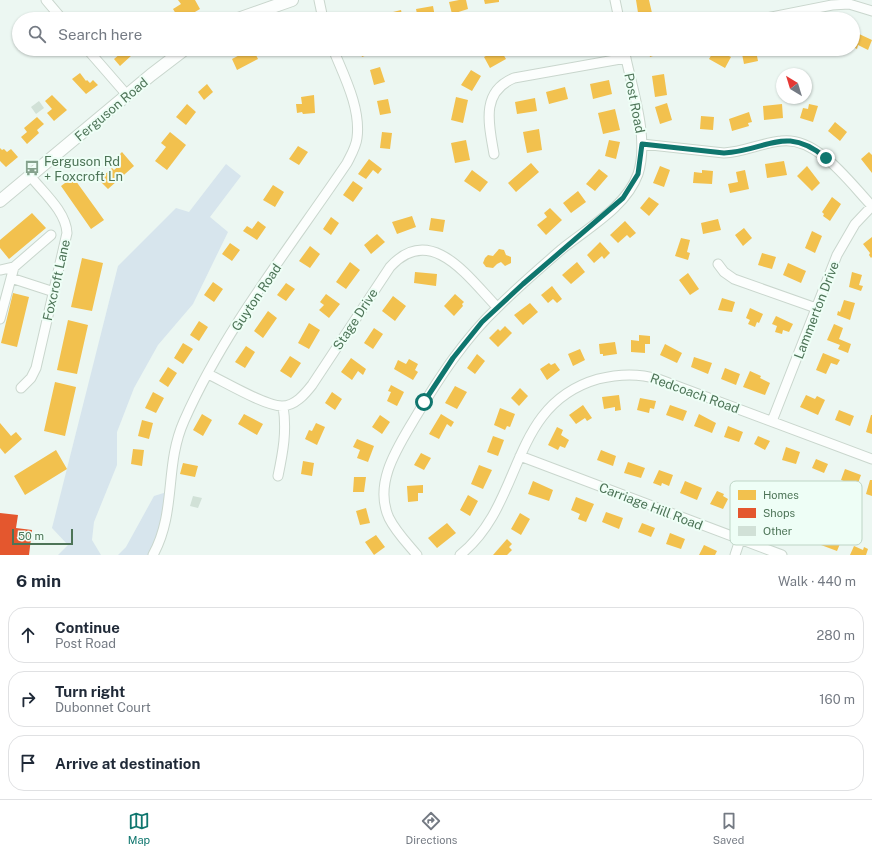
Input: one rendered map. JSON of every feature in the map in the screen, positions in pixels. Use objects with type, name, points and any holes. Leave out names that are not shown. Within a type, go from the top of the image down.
[{"type":"street","points":[[46,0],[56,12]]},
{"type":"street","points":[[258,12],[292,0]]},
{"type":"street","points":[[319,0],[322,12]]},
{"type":"street","points":[[615,0],[618,12]]},
{"type":"street","points":[[796,12],[832,5],[849,4],[872,11]]},
{"type":"street","points":[[93,56],[127,96]]},
{"type":"street","name":"Ferguson Road","points":[[0,201],[176,56]]},
{"type":"street","name":"Guyton Road","points":[[153,555],[162,538],[168,513],[171,465],[178,435],[201,385],[244,313],[343,169],[354,149],[357,138],[357,118],[335,56]]},
{"type":"street","points":[[494,154],[488,121],[488,107],[497,90],[506,82],[514,78],[612,56]]},
{"type":"street","name":"Post Road","points":[[417,555],[396,530],[387,512],[385,492],[388,468],[396,450],[444,370],[473,332],[497,307],[623,198],[638,174],[642,144],[626,56]]},
{"type":"street","points":[[642,144],[735,153],[782,141],[802,143],[814,148],[826,158],[872,206]]},
{"type":"street","name":"Foxcroft Lane","points":[[21,388],[31,378],[36,368],[66,238],[66,225],[60,214],[31,177]]},
{"type":"street","name":"Lammerton Drive","points":[[772,421],[843,243],[855,224],[872,206]]},
{"type":"street","points":[[0,270],[14,267],[51,235]]},
{"type":"street","name":"Stage Drive","points":[[283,406],[296,401],[306,393],[385,274],[393,263],[404,254],[424,250],[436,252],[448,257],[458,265],[497,307]]},
{"type":"street","points":[[718,264],[724,272],[734,279],[816,308]]},
{"type":"street","points":[[0,319],[14,267]]},
{"type":"street","points":[[11,278],[54,292]]},
{"type":"street","points":[[208,374],[270,404],[283,406],[286,424],[285,439],[278,476]]},
{"type":"street","name":"Redcoach Road","points":[[460,555],[478,539],[493,518],[510,483],[520,456],[539,420],[561,398],[587,383],[618,375],[635,374],[654,377],[872,459]]},
{"type":"street","name":"Carriage Hill Road","points":[[520,456],[730,536]]},
{"type":"street","points":[[735,555],[738,545]]},
{"type":"street","name":"Carriage Hill Road","points":[[754,545],[782,555]]},
{"type":"shaded area","points":[[226,164],[241,176],[210,217],[228,232],[193,304],[158,345],[134,388],[117,432],[117,465],[94,522],[92,540],[101,555],[58,555],[68,545],[52,528],[118,266],[176,208],[189,212]]},
{"type":"shaded area","points":[[170,491],[153,555],[118,555],[126,547],[154,496]]},
{"type":"building: Homes","points":[[178,0],[195,0],[200,9],[195,12],[175,12],[173,9],[181,4]]},
{"type":"building: Homes","points":[[466,0],[468,9],[458,12],[452,12],[449,2]]},
{"type":"building: Homes","points":[[484,0],[499,0],[499,2],[485,4]]},
{"type":"building: Homes","points":[[636,0],[649,0],[652,12],[638,12]]},
{"type":"building: Homes","points":[[433,6],[434,12],[417,12],[416,9]]},
{"type":"building: Homes","points":[[860,34],[872,40],[868,50],[860,46]]},
{"type":"building: Homes","points":[[118,56],[131,56],[120,66],[114,59]]},
{"type":"building: Homes","points":[[238,56],[256,56],[258,59],[237,70],[232,59]]},
{"type":"building: Homes","points":[[504,56],[506,59],[490,68],[484,57]]},
{"type":"building: Homes","points":[[711,56],[731,57],[725,68],[709,59]]},
{"type":"building: Homes","points":[[742,56],[757,56],[758,61],[744,64]]},
{"type":"building: Homes","points":[[380,67],[385,82],[374,85],[370,70]]},
{"type":"building: Homes","points":[[471,70],[481,76],[472,91],[461,85]]},
{"type":"building: Homes","points":[[80,73],[86,81],[87,80],[90,83],[93,80],[98,85],[86,94],[72,79]]},
{"type":"building: Homes","points":[[664,74],[667,95],[655,97],[652,76]]},
{"type":"building: Homes","points":[[609,80],[612,94],[593,99],[590,84]]},
{"type":"building: Homes","points":[[207,84],[213,92],[204,100],[198,92]]},
{"type":"building: Homes","points":[[565,87],[568,99],[549,104],[546,92]]},
{"type":"building: Homes","points":[[52,95],[67,110],[54,121],[47,113],[52,109],[45,101]]},
{"type":"building: Homes","points":[[314,95],[315,113],[297,113],[296,104],[302,104],[301,97]]},
{"type":"building: Homes","points":[[456,97],[468,100],[463,123],[451,120]]},
{"type":"building: Homes","points":[[535,98],[537,111],[517,114],[515,102]]},
{"type":"building: Homes","points":[[388,99],[391,113],[380,115],[377,101]]},
{"type":"building: Homes","points":[[667,103],[672,120],[660,124],[655,107]]},
{"type":"building: Homes","points":[[187,104],[196,112],[186,125],[176,117]]},
{"type":"building: Homes","points":[[782,104],[783,118],[764,120],[763,106]]},
{"type":"building: Homes","points":[[809,104],[818,106],[813,122],[800,118],[803,108],[808,109]]},
{"type":"building: Homes","points":[[615,109],[620,130],[603,134],[598,113]]},
{"type":"building: Homes","points":[[749,112],[752,122],[748,123],[749,126],[732,131],[729,119]]},
{"type":"building: Homes","points":[[701,116],[714,117],[713,130],[700,129]]},
{"type":"building: Homes","points":[[37,117],[44,124],[37,130],[39,133],[27,144],[21,137],[27,132],[24,128]]},
{"type":"building: Homes","points":[[835,122],[847,132],[840,141],[828,131]]},
{"type":"building: Homes","points":[[539,129],[542,150],[527,153],[523,132]]},
{"type":"building: Homes","points":[[170,132],[186,145],[167,170],[155,161],[166,147],[161,143]]},
{"type":"building: Homes","points":[[382,132],[392,133],[390,149],[380,148]]},
{"type":"building: Homes","points":[[466,140],[470,160],[455,163],[451,143]]},
{"type":"building: Homes","points":[[609,140],[620,142],[616,159],[605,156]]},
{"type":"building: Homes","points":[[298,146],[308,152],[299,165],[289,159]]},
{"type":"building: Homes","points":[[0,148],[7,152],[11,149],[18,157],[6,167],[0,161]]},
{"type":"building: Homes","points":[[122,152],[134,166],[108,189],[99,180],[112,168],[114,170],[120,165],[115,159]]},
{"type":"building: Homes","points":[[869,152],[872,155],[872,173],[861,159]]},
{"type":"building: Homes","points":[[369,159],[382,169],[378,174],[373,170],[366,179],[358,174]]},
{"type":"building: Homes","points":[[784,161],[787,175],[767,178],[765,164]]},
{"type":"building: Homes","points":[[531,163],[539,172],[516,192],[508,183]]},
{"type":"building: Homes","points":[[660,166],[670,170],[664,187],[653,183]]},
{"type":"building: Homes","points":[[807,166],[820,183],[812,191],[797,176]]},
{"type":"building: Homes","points":[[599,169],[608,176],[595,191],[586,184]]},
{"type":"building: Homes","points":[[472,170],[488,182],[480,192],[464,181]]},
{"type":"building: Homes","points":[[702,170],[713,171],[712,184],[693,183],[694,172],[702,173]]},
{"type":"building: Homes","points":[[745,170],[749,189],[730,193],[728,184],[738,182],[736,172]]},
{"type":"building: Homes","points":[[73,177],[104,220],[91,229],[61,186]]},
{"type":"building: Homes","points":[[353,181],[363,188],[353,202],[343,195]]},
{"type":"building: Homes","points":[[273,185],[284,192],[275,207],[263,200]]},
{"type":"building: Homes","points":[[578,191],[586,202],[571,213],[563,203]]},
{"type":"building: Homes","points":[[649,197],[659,204],[649,216],[640,208]]},
{"type":"building: Homes","points":[[832,197],[841,204],[830,221],[823,216],[824,214],[822,212]]},
{"type":"building: Homes","points":[[550,208],[562,220],[546,235],[537,225],[547,217],[544,213]]},
{"type":"building: Homes","points":[[32,213],[46,228],[9,259],[0,248],[0,240]]},
{"type":"building: Homes","points":[[412,216],[416,227],[397,234],[392,222]]},
{"type":"building: Homes","points":[[331,217],[339,223],[331,235],[323,229]]},
{"type":"building: Homes","points":[[431,218],[445,220],[443,232],[429,230]]},
{"type":"building: Homes","points":[[718,219],[721,230],[703,234],[701,223]]},
{"type":"building: Homes","points":[[258,221],[266,227],[257,240],[243,231],[247,226],[252,229]]},
{"type":"building: Homes","points":[[625,221],[636,233],[630,238],[627,235],[618,243],[610,235]]},
{"type":"building: Homes","points":[[744,228],[752,238],[743,246],[735,235]]},
{"type":"building: Homes","points":[[812,231],[822,236],[815,253],[805,248]]},
{"type":"building: Homes","points":[[377,234],[385,242],[371,254],[364,245]]},
{"type":"building: Homes","points":[[872,237],[871,258],[869,255],[870,253],[863,244]]},
{"type":"building: Homes","points":[[681,238],[690,240],[687,252],[690,253],[688,260],[675,256]]},
{"type":"building: Homes","points":[[600,242],[610,253],[604,259],[602,256],[594,263],[587,255]]},
{"type":"building: Homes","points":[[230,243],[240,250],[232,261],[222,254]]},
{"type":"building: Homes","points":[[310,246],[320,254],[310,268],[299,261]]},
{"type":"building: Homes","points":[[499,249],[504,250],[506,255],[511,257],[511,263],[505,266],[501,262],[493,268],[486,267],[483,263],[485,258],[488,255],[493,256]]},
{"type":"building: Homes","points":[[762,253],[776,257],[772,269],[758,265]]},
{"type":"building: Homes","points":[[82,258],[103,263],[92,311],[71,307]]},
{"type":"building: Homes","points":[[350,262],[360,270],[346,289],[336,282]]},
{"type":"building: Homes","points":[[577,262],[585,272],[571,284],[562,275]]},
{"type":"building: Homes","points":[[788,263],[806,271],[801,283],[783,275]]},
{"type":"building: Homes","points":[[415,272],[437,274],[436,286],[414,283]]},
{"type":"building: Homes","points":[[852,272],[862,275],[859,285],[863,286],[861,291],[849,287]]},
{"type":"building: Homes","points":[[688,273],[699,289],[690,295],[679,280]]},
{"type":"building: Homes","points":[[213,282],[223,289],[214,302],[204,295]]},
{"type":"building: Homes","points":[[286,283],[295,289],[286,301],[277,295]]},
{"type":"building: Homes","points":[[552,286],[562,299],[557,303],[553,299],[548,303],[541,295]]},
{"type":"building: Homes","points":[[13,293],[29,297],[17,347],[1,343]]},
{"type":"building: Homes","points":[[326,294],[340,304],[329,318],[319,310],[324,305],[320,302]]},
{"type":"building: Homes","points":[[455,294],[464,302],[462,304],[463,306],[454,316],[444,306]]},
{"type":"building: Homes","points":[[393,296],[406,306],[395,321],[382,311]]},
{"type":"building: Homes","points":[[722,298],[735,302],[732,312],[718,310]]},
{"type":"building: Homes","points":[[844,300],[855,303],[850,320],[837,315],[838,311],[840,312]]},
{"type":"building: Homes","points":[[530,303],[538,312],[523,325],[514,315]]},
{"type":"building: Homes","points":[[750,308],[763,314],[759,323],[757,322],[755,327],[748,324],[750,320],[746,318]]},
{"type":"building: Homes","points":[[268,311],[277,318],[263,338],[254,331]]},
{"type":"building: Homes","points":[[776,316],[793,324],[789,332],[783,330],[782,334],[775,332],[777,326],[772,324]]},
{"type":"building: Homes","points":[[68,320],[88,325],[77,374],[57,370]]},
{"type":"building: Homes","points":[[199,321],[208,327],[199,341],[190,335]]},
{"type":"building: Homes","points":[[309,323],[320,330],[309,349],[298,343]]},
{"type":"building: Homes","points":[[834,324],[843,328],[839,339],[851,344],[848,353],[838,349],[840,345],[827,340]]},
{"type":"building: Homes","points":[[505,326],[512,333],[498,347],[489,338],[498,329],[500,331]]},
{"type":"building: Homes","points":[[374,328],[383,334],[373,349],[364,343]]},
{"type":"building: Homes","points":[[639,335],[650,336],[650,344],[645,344],[645,353],[631,352],[631,340],[639,341]]},
{"type":"building: Homes","points":[[615,342],[617,354],[603,356],[603,354],[600,354],[599,344]]},
{"type":"building: Homes","points":[[183,343],[193,349],[183,364],[174,358]]},
{"type":"building: Homes","points":[[665,344],[682,353],[677,363],[660,355]]},
{"type":"building: Homes","points":[[246,346],[255,352],[245,368],[235,362]]},
{"type":"building: Homes","points":[[580,349],[585,360],[573,366],[568,354]]},
{"type":"building: Homes","points":[[823,353],[840,360],[837,365],[831,363],[826,374],[816,370]]},
{"type":"building: Homes","points":[[477,354],[485,361],[475,374],[467,368]]},
{"type":"building: Homes","points":[[290,356],[301,363],[291,378],[280,371]]},
{"type":"building: Homes","points":[[694,357],[712,363],[708,374],[691,367]]},
{"type":"building: Homes","points":[[351,358],[366,369],[363,375],[358,371],[352,380],[341,372]]},
{"type":"building: Homes","points":[[409,359],[418,364],[415,370],[418,372],[413,380],[394,369],[398,360],[406,364]]},
{"type":"building: Homes","points":[[549,363],[551,365],[555,363],[560,370],[547,380],[540,369]]},
{"type":"building: Homes","points":[[168,367],[177,373],[168,387],[159,381]]},
{"type":"building: Homes","points":[[725,368],[740,374],[736,385],[721,379]]},
{"type":"building: Homes","points":[[750,371],[761,376],[760,378],[770,383],[765,395],[743,387]]},
{"type":"building: Homes","points":[[55,382],[76,387],[65,436],[44,431]]},
{"type":"building: Homes","points":[[391,385],[404,392],[397,406],[387,401],[391,392],[388,391]]},
{"type":"building: Homes","points":[[455,386],[467,392],[457,409],[445,403]]},
{"type":"building: Homes","points":[[520,388],[528,396],[519,406],[511,398]]},
{"type":"building: Homes","points":[[153,392],[164,398],[156,413],[145,408]]},
{"type":"building: Homes","points":[[332,392],[342,399],[335,410],[325,403]]},
{"type":"building: Homes","points":[[619,395],[621,410],[615,411],[615,407],[604,409],[602,397]]},
{"type":"building: Homes","points":[[806,395],[815,399],[817,396],[825,400],[818,415],[800,407]]},
{"type":"building: Homes","points":[[640,398],[656,401],[654,409],[650,408],[649,413],[637,410]]},
{"type":"building: Homes","points":[[583,405],[592,418],[587,421],[585,418],[576,424],[569,415]]},
{"type":"building: Homes","points":[[670,405],[687,411],[683,421],[666,415]]},
{"type":"building: Homes","points":[[500,408],[515,414],[510,427],[507,426],[505,430],[494,425]]},
{"type":"building: Homes","points":[[839,410],[854,416],[850,426],[835,420]]},
{"type":"building: Homes","points":[[202,414],[212,420],[203,436],[193,430]]},
{"type":"building: Homes","points":[[244,414],[263,424],[257,435],[238,424]]},
{"type":"building: Homes","points":[[441,414],[454,422],[451,427],[447,424],[439,439],[429,434]]},
{"type":"building: Homes","points":[[699,414],[716,423],[712,433],[694,426]]},
{"type":"building: Homes","points":[[380,415],[390,422],[382,434],[372,427]]},
{"type":"building: Homes","points":[[872,415],[872,434],[866,432]]},
{"type":"building: Homes","points":[[142,420],[153,423],[149,439],[138,436]]},
{"type":"building: Homes","points":[[0,423],[11,436],[16,432],[22,439],[5,454],[0,448]]},
{"type":"building: Homes","points":[[316,423],[325,427],[317,445],[305,439],[309,430],[312,431]]},
{"type":"building: Homes","points":[[728,426],[743,432],[739,442],[724,437]]},
{"type":"building: Homes","points":[[557,427],[563,430],[561,435],[569,440],[565,448],[560,446],[558,450],[548,445]]},
{"type":"building: Homes","points":[[493,436],[504,440],[498,456],[487,452]]},
{"type":"building: Homes","points":[[758,436],[770,441],[765,450],[754,444]]},
{"type":"building: Homes","points":[[357,439],[374,446],[368,462],[357,458],[360,450],[353,447]]},
{"type":"building: Homes","points":[[786,447],[800,452],[796,464],[782,460]]},
{"type":"building: Homes","points":[[133,449],[144,450],[142,466],[131,464]]},
{"type":"building: Homes","points":[[56,450],[67,469],[25,495],[14,476]]},
{"type":"building: Homes","points":[[601,450],[616,456],[613,466],[597,460]]},
{"type":"building: Homes","points":[[421,453],[431,458],[424,470],[414,465]]},
{"type":"building: Homes","points":[[816,459],[828,464],[824,473],[812,468]]},
{"type":"building: Homes","points":[[303,461],[314,463],[312,476],[301,474]]},
{"type":"building: Homes","points":[[628,462],[645,468],[641,478],[624,473]]},
{"type":"building: Homes","points":[[183,463],[198,466],[195,477],[180,474]]},
{"type":"building: Homes","points":[[479,465],[492,470],[483,489],[471,484]]},
{"type":"building: Homes","points":[[845,469],[861,475],[859,481],[841,480]]},
{"type":"building: Homes","points":[[659,470],[673,475],[669,486],[662,483],[661,486],[653,483]]},
{"type":"building: Homes","points":[[354,477],[366,477],[364,492],[353,492]]},
{"type":"building: Homes","points":[[870,480],[872,480],[872,496],[866,494]]},
{"type":"building: Homes","points":[[533,481],[553,490],[549,501],[528,494]]},
{"type":"building: Homes","points":[[685,481],[702,488],[697,500],[680,493]]},
{"type":"building: Homes","points":[[423,485],[423,493],[418,493],[418,501],[408,502],[407,486]]},
{"type":"building: Homes","points":[[717,491],[724,494],[723,496],[728,499],[723,509],[710,504]]},
{"type":"building: Homes","points":[[468,495],[478,501],[470,516],[460,510]]},
{"type":"building: Homes","points":[[576,497],[594,504],[586,522],[578,519],[580,514],[571,510]]},
{"type":"building: Homes","points":[[366,508],[370,523],[360,525],[356,511]]},
{"type":"building: Homes","points":[[606,512],[623,518],[619,529],[602,522]]},
{"type":"building: Homes","points":[[520,513],[530,519],[521,535],[511,529]]},
{"type":"building: Homes","points":[[447,523],[456,533],[437,548],[428,538]]},
{"type":"building: Homes","points":[[642,523],[655,528],[651,537],[638,532]]},
{"type":"building: Homes","points":[[670,533],[685,539],[681,549],[666,544]]},
{"type":"building: Homes","points":[[376,535],[385,547],[374,555],[365,542]]},
{"type":"building: Homes","points":[[507,539],[512,544],[509,547],[512,550],[507,555],[493,555]]},
{"type":"building: Homes","points":[[704,545],[717,551],[715,555],[699,555]]},
{"type":"building: Homes","points":[[821,545],[839,545],[837,551]]},
{"type":"building: Homes","points":[[854,546],[863,550],[864,547],[868,549],[866,555],[850,555]]},
{"type":"building: Shops","points":[[0,513],[18,515],[16,528],[32,530],[29,555],[0,555]]},
{"type":"building: Other","points":[[39,101],[44,108],[36,114],[31,107]]},
{"type":"building: Other","points":[[193,496],[202,498],[198,508],[190,506]]},
{"type":"place","name":"Ferguson Rd + Foxcroft Ln","points":[[32,168]]},
{"type":"route","points":[[424,402],[444,370],[482,322],[523,284],[563,249],[590,228],[623,198],[638,174],[642,144],[735,153],[770,143],[789,140],[814,148],[826,158]]}]
